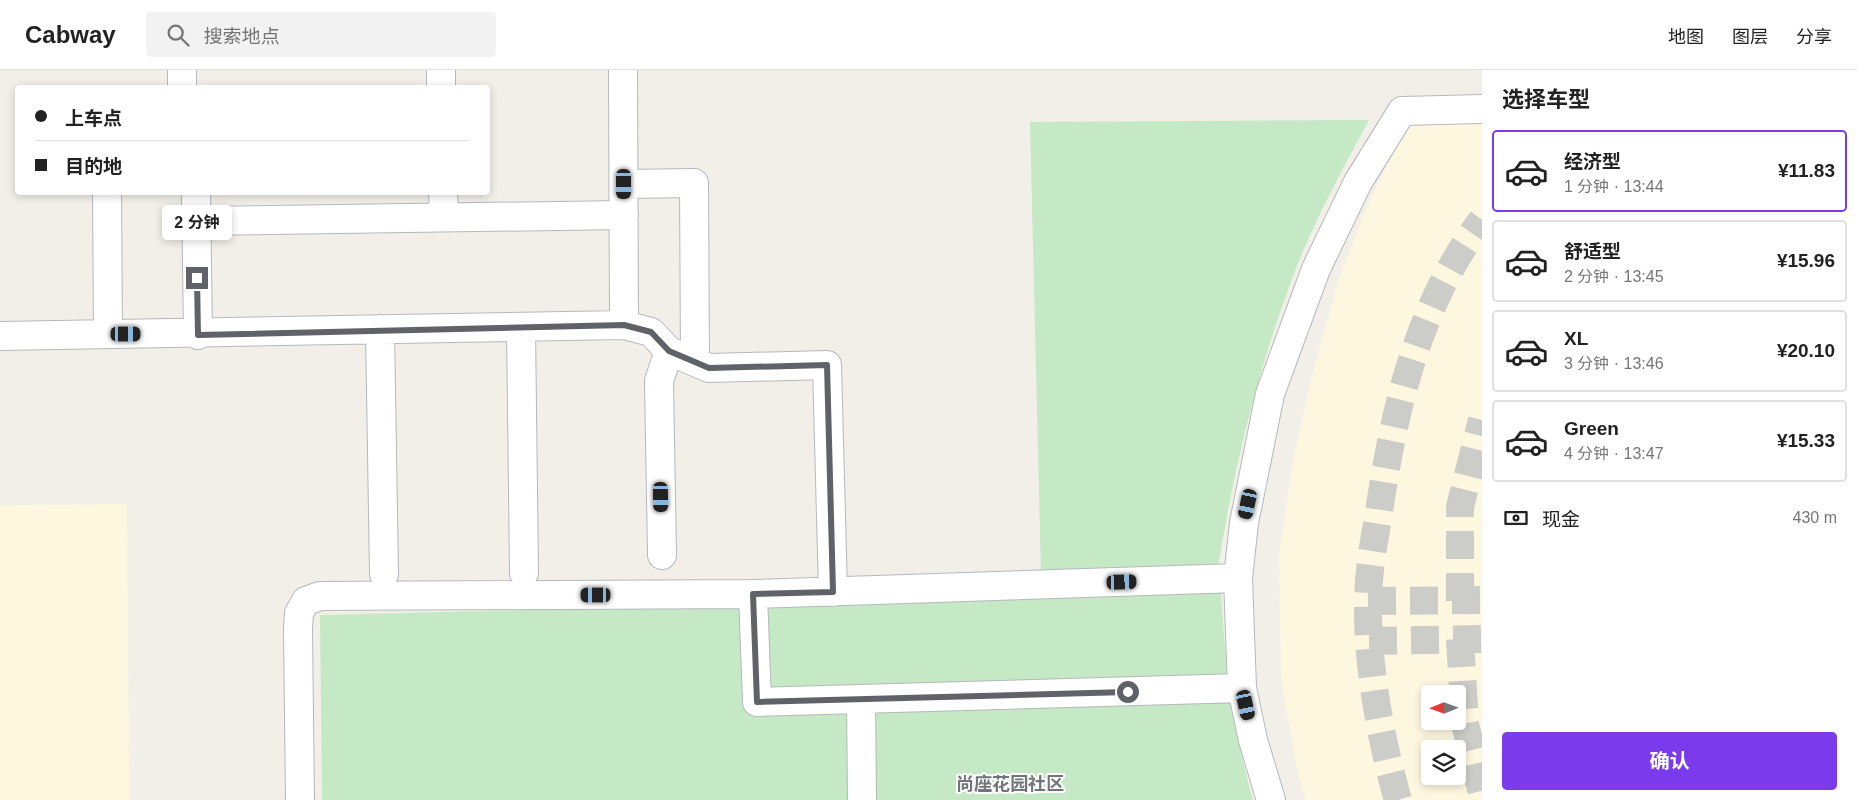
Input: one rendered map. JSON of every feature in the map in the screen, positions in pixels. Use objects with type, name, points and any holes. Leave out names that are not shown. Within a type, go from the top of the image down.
[{"type":"street","points":[[182,70],[182,85]]},
{"type":"street","points":[[441,70],[441,85]]},
{"type":"street","points":[[623,70],[624,325]]},
{"type":"street","points":[[1271,800],[1253,740],[1242,688],[1238,578],[1244,523],[1270,394],[1316,269],[1358,182],[1402,111],[1482,109]]},
{"type":"street","points":[[624,184],[694,184],[695,362]]},
{"type":"street","points":[[107,195],[108,334]]},
{"type":"street","points":[[196,195],[198,335]]},
{"type":"street","points":[[196,221],[443,205],[624,215]]},
{"type":"street","points":[[0,336],[198,335],[380,329],[624,325],[651,332],[669,351],[709,368],[827,365],[833,592]]},
{"type":"street","points":[[521,327],[524,573]]},
{"type":"street","points":[[380,329],[384,574]]},
{"type":"street","points":[[662,555],[658,381],[669,351]]},
{"type":"street","points":[[300,800],[299,613],[306,601],[320,596],[753,594],[1238,578]]},
{"type":"street","points":[[753,594],[757,702],[861,701],[1242,688]]},
{"type":"street","points":[[861,701],[862,800]]},
{"type":"shaded area","points":[[1482,96],[1482,800],[1306,800],[1297,770],[1281,678],[1279,555],[1294,455],[1313,372],[1338,282],[1364,213],[1420,98]]},
{"type":"shaded area","points":[[127,504],[129,800],[0,800],[0,505]]},
{"type":"green space","points":[[1369,120],[1314,226],[1284,300],[1260,375],[1240,452],[1218,568],[1041,573],[1030,122]]},
{"type":"green space","points":[[1221,593],[1225,646],[1235,723],[1253,800],[322,800],[320,615]]},
{"type":"tunnel","points":[[1398,800],[1376,703],[1370,652],[1368,603],[1372,557],[1392,435],[1412,359],[1441,287],[1460,253],[1482,220]]},
{"type":"tunnel","points":[[1460,601],[1460,507],[1482,420]]},
{"type":"tunnel","points":[[1368,601],[1482,600]]},
{"type":"tunnel","points":[[1460,639],[1465,724],[1482,793]]},
{"type":"tunnel","points":[[1369,641],[1482,639]]},
{"type":"district","name":"尚座花园社区","points":[[1010,784]]},
{"type":"route","points":[[197,278],[198,335],[380,329],[624,325],[651,332],[669,351],[709,368],[827,365],[833,592],[753,594],[757,702],[861,701],[1128,692]]}]
